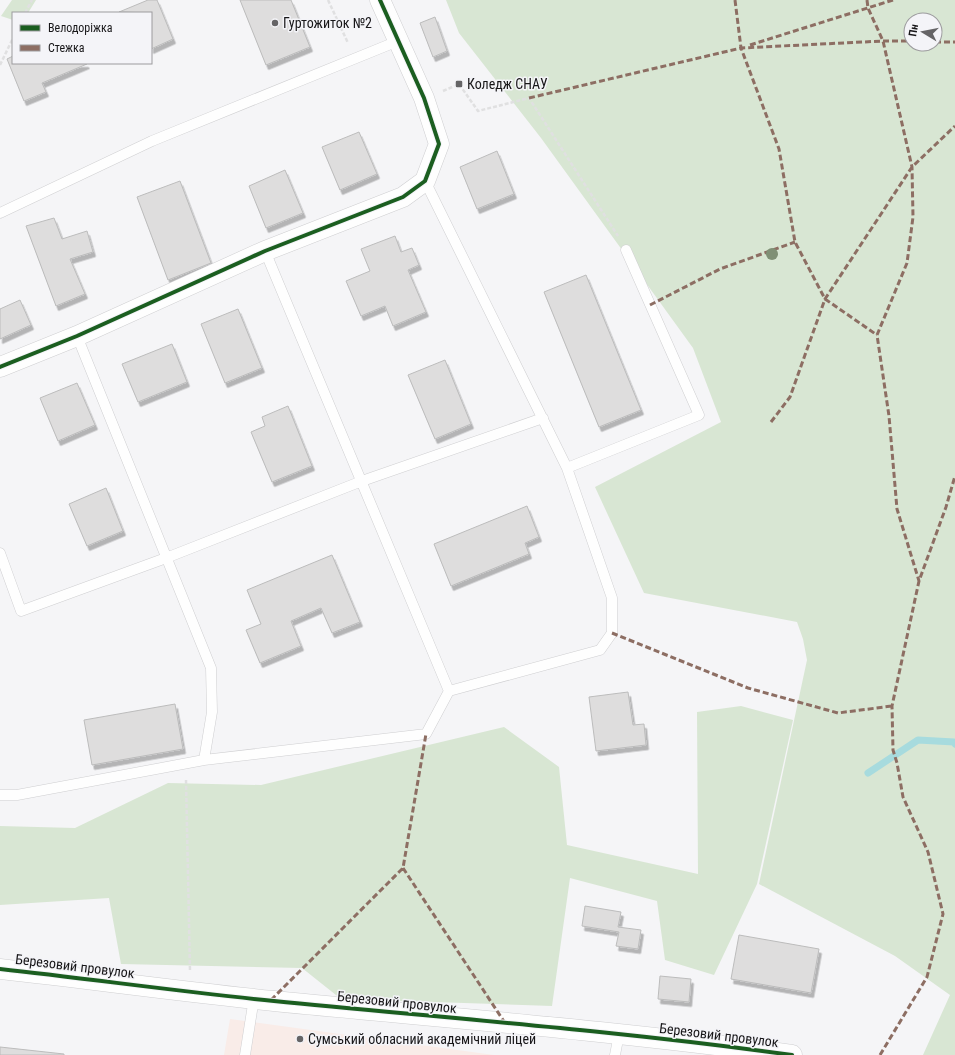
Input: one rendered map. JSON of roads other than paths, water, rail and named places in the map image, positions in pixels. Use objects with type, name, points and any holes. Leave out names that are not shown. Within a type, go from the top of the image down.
[{"type":"street","points":[[0,367],[77,336],[265,251],[403,196],[425,181],[439,144],[424,98],[380,0]]},
{"type":"street","name":"Березовий провулок","points":[[0,969],[254,998],[619,1034],[792,1055]]},
{"type":"lane","points":[[0,213],[152,142],[398,41]]},
{"type":"lane","points":[[0,795],[17,795],[204,760],[426,734],[449,691],[600,650],[612,633],[612,598],[567,468],[425,181]]},
{"type":"lane","points":[[567,468],[699,415],[626,250]]},
{"type":"lane","points":[[265,251],[449,691]]},
{"type":"lane","points":[[77,336],[211,668],[212,712],[204,760]]},
{"type":"lane","points":[[0,553],[21,611],[166,558],[362,481],[543,418]]},
{"type":"lane","points":[[245,1055],[254,998]]},
{"type":"lane","points":[[616,1055],[619,1034]]},
{"type":"waterway","points":[[868,773],[918,740],[954,742],[955,744]]},
{"type":"place","name":"Гуртожиток №2","points":[[275,23]]},
{"type":"place","name":"Коледж СНАУ","points":[[459,84]]},
{"type":"place","name":"Сумський обласний академічний ліцей","points":[[300,1039]]}]
